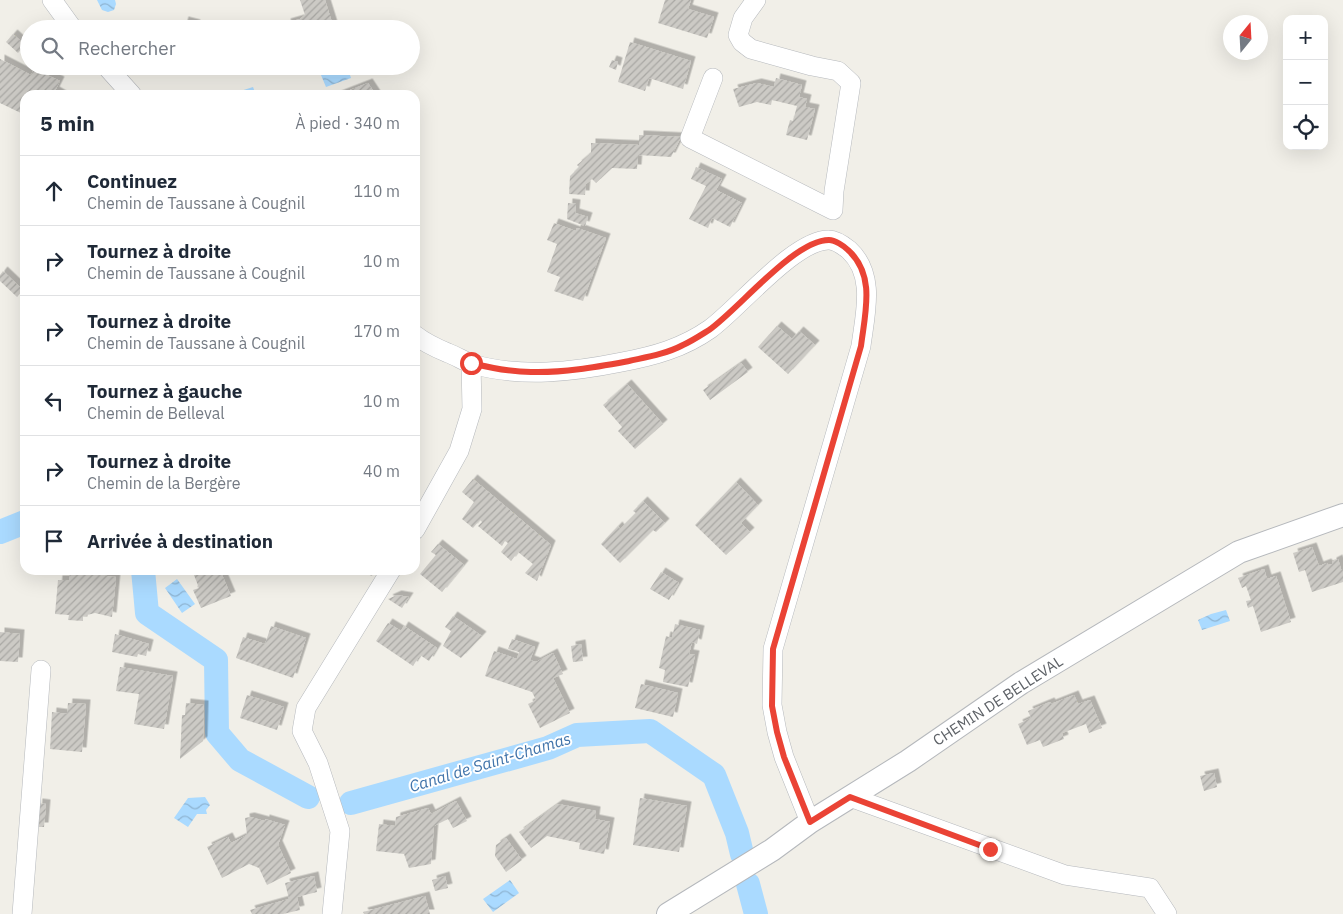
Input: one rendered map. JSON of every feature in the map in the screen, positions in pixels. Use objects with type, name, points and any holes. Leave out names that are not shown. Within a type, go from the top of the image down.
[{"type":"street","points":[[52,0],[66,20]]},
{"type":"street","points":[[713,78],[690,138],[834,210],[834,191],[851,83],[838,72],[751,49],[742,42],[738,35],[743,18],[756,0]]},
{"type":"street","points":[[114,75],[128,90]]},
{"type":"street","points":[[420,338],[471,363],[500,370],[531,372],[596,368],[655,356],[683,345],[710,329],[797,252],[814,243],[830,240],[844,246],[857,258],[865,275],[868,296],[861,346],[773,649],[772,706],[777,732],[784,757],[810,822]]},
{"type":"street","points":[[420,521],[459,451],[472,409],[471,363]]},
{"type":"street","name":"CHEMIN DE BELLEVAL","points":[[668,914],[772,850],[810,822],[908,761],[1021,683],[1239,552],[1343,515]]},
{"type":"street","points":[[332,914],[340,831],[318,763],[302,731],[306,708],[388,575]]},
{"type":"street","points":[[22,914],[41,670]]},
{"type":"street","points":[[850,797],[1065,875],[1150,888],[1167,914]]},
{"type":"water","points":[[97,0],[115,0],[114,10],[108,12],[102,10]]},
{"type":"water","points":[[321,75],[350,75],[351,78],[326,87]]},
{"type":"water","points":[[253,87],[254,90],[244,90]]},
{"type":"water","points":[[177,579],[195,604],[182,613],[165,588]]},
{"type":"water","points":[[1226,610],[1230,621],[1202,630],[1198,620]]},
{"type":"water","points":[[205,797],[210,805],[206,810],[207,814],[197,814],[188,827],[174,818],[188,798]]},
{"type":"water","points":[[510,880],[519,893],[493,912],[483,899]]},
{"type":"building","points":[[300,0],[325,0],[331,20],[296,20],[305,15]]},
{"type":"building","points":[[665,0],[691,0],[688,9],[714,17],[707,38],[658,23]]},
{"type":"building","points":[[13,34],[20,40],[20,51],[18,53],[6,42]]},
{"type":"building","points":[[630,42],[691,61],[683,89],[649,78],[645,91],[618,82]]},
{"type":"building","points":[[0,59],[20,69],[20,75],[47,75],[60,81],[56,90],[20,90],[20,113],[0,103]]},
{"type":"building","points":[[612,60],[618,62],[616,70],[609,67]]},
{"type":"building","points":[[776,78],[802,85],[799,97],[807,99],[805,107],[815,109],[807,140],[786,135],[790,120],[793,121],[797,106],[772,100],[771,105],[757,102],[739,107],[733,89],[757,83],[774,87]]},
{"type":"building","points":[[368,83],[373,90],[350,90]]},
{"type":"building","points":[[639,135],[681,137],[671,157],[638,155],[637,169],[612,168],[596,183],[592,179],[586,184],[585,195],[569,194],[570,176],[579,167],[577,165],[591,153],[591,143],[639,145]]},
{"type":"building","points":[[696,167],[722,179],[716,190],[742,203],[730,227],[712,218],[708,228],[689,219],[706,186],[691,179]]},
{"type":"building","points":[[568,203],[576,204],[575,213],[588,217],[585,226],[567,219]]},
{"type":"building","points":[[554,223],[576,231],[577,228],[606,238],[583,301],[554,291],[560,277],[547,272],[557,244],[547,240]]},
{"type":"building","points":[[3,271],[20,287],[20,294],[17,297],[0,281],[0,275]]},
{"type":"building","points":[[777,326],[792,339],[799,331],[815,345],[788,374],[758,347]]},
{"type":"building","points":[[741,363],[748,372],[710,400],[703,390]]},
{"type":"building","points":[[627,384],[663,424],[635,449],[618,431],[622,427],[603,405]]},
{"type":"building","points":[[473,479],[551,545],[537,581],[525,573],[533,564],[518,552],[511,561],[501,552],[508,543],[505,541],[502,546],[478,526],[482,522],[480,520],[473,528],[462,519],[474,502],[462,492]]},
{"type":"building","points":[[736,482],[758,505],[741,523],[750,532],[726,555],[695,525]]},
{"type":"building","points":[[643,501],[665,523],[656,532],[653,530],[620,563],[601,544],[618,526],[620,529],[636,513],[633,511]]},
{"type":"building","points":[[438,544],[464,565],[442,592],[420,574],[436,555],[431,552]]},
{"type":"building","points":[[1312,547],[1319,566],[1327,563],[1328,565],[1332,564],[1332,562],[1338,559],[1341,569],[1343,569],[1343,582],[1312,592],[1305,570],[1299,572],[1293,553]]},
{"type":"building","points":[[1264,569],[1267,579],[1276,576],[1291,622],[1261,632],[1253,606],[1248,608],[1246,601],[1251,600],[1246,586],[1242,588],[1238,578]]},
{"type":"building","points":[[661,572],[679,583],[669,600],[650,589]]},
{"type":"building","points":[[70,575],[116,577],[112,617],[95,613],[83,616],[83,621],[68,620],[69,615],[55,614],[58,580],[69,580]]},
{"type":"building","points":[[194,575],[222,575],[231,596],[201,608],[193,590],[199,588]]},
{"type":"building","points":[[397,595],[409,597],[402,608],[388,599]]},
{"type":"building","points":[[453,616],[482,636],[461,658],[443,646],[451,631],[445,627]]},
{"type":"building","points":[[388,623],[401,631],[404,626],[437,648],[429,661],[420,655],[413,666],[376,641]]},
{"type":"building","points":[[675,624],[700,630],[697,644],[692,642],[689,654],[695,655],[688,687],[663,682],[665,670],[659,668],[666,636],[672,638]]},
{"type":"building","points":[[271,626],[306,638],[293,678],[236,658],[243,637],[265,644]]},
{"type":"building","points":[[0,632],[20,634],[18,662],[0,661]]},
{"type":"building","points":[[115,634],[149,644],[146,656],[138,654],[137,657],[112,652]]},
{"type":"building","points":[[512,639],[535,647],[530,660],[536,662],[553,653],[563,674],[553,678],[570,713],[540,728],[528,704],[536,700],[532,692],[485,676],[494,651],[517,659],[519,652],[508,649]]},
{"type":"building","points":[[581,644],[583,661],[573,662],[571,646]]},
{"type":"building","points":[[120,667],[173,676],[164,729],[134,724],[139,694],[116,691]]},
{"type":"building","points":[[641,684],[678,693],[673,717],[635,708]]},
{"type":"building","points":[[247,695],[284,707],[277,730],[240,718]]},
{"type":"building","points":[[1074,695],[1078,704],[1090,700],[1102,728],[1089,733],[1086,724],[1062,733],[1064,739],[1043,747],[1040,740],[1027,745],[1018,724],[1031,718],[1028,711]]},
{"type":"building","points":[[68,703],[86,704],[82,752],[50,749],[52,712],[67,714]]},
{"type":"building","points":[[186,703],[204,705],[203,741],[180,759],[182,715],[185,715]]},
{"type":"building","points":[[1214,773],[1217,787],[1204,791],[1200,776]]},
{"type":"building","points":[[640,798],[687,806],[679,852],[633,845]]},
{"type":"building","points":[[456,801],[467,821],[453,828],[448,819],[434,826],[431,864],[409,868],[404,854],[376,851],[379,824],[395,826],[396,817],[428,808],[431,814]]},
{"type":"building","points":[[38,803],[46,804],[44,827],[36,827]]},
{"type":"building","points":[[558,804],[596,811],[595,819],[610,822],[604,854],[579,849],[580,843],[547,836],[531,848],[519,832]]},
{"type":"building","points":[[250,817],[285,825],[278,845],[291,873],[267,885],[259,868],[249,864],[222,878],[207,847],[228,837],[231,843],[247,835],[245,818]]},
{"type":"building","points":[[506,838],[522,860],[506,872],[495,856],[496,845]]},
{"type":"building","points":[[314,876],[317,892],[297,897],[300,910],[283,914],[252,914],[250,910],[289,899],[285,883]]},
{"type":"building","points":[[445,876],[448,888],[435,891],[432,880]]},
{"type":"building","points":[[425,896],[430,914],[364,914],[363,912]]},
{"type":"waterway","name":"Canal de Saint-Chamas","points":[[0,532],[20,524]]},
{"type":"waterway","name":"Canal de Saint-Chamas","points":[[143,575],[147,613],[216,660],[217,733],[240,760],[308,797]]},
{"type":"waterway","name":"Canal de Saint-Chamas","points":[[351,803],[548,748],[577,735],[650,731],[714,775],[737,833],[742,854]]},
{"type":"waterway","name":"Canal de Saint-Chamas","points":[[748,884],[756,914]]},
{"type":"route","points":[[471,363],[500,370],[531,372],[564,371],[596,368],[655,356],[683,345],[710,329],[797,252],[814,243],[830,240],[844,246],[857,258],[865,275],[868,296],[861,346],[773,649],[772,706],[777,732],[784,757],[810,822],[850,797],[990,849]]}]
